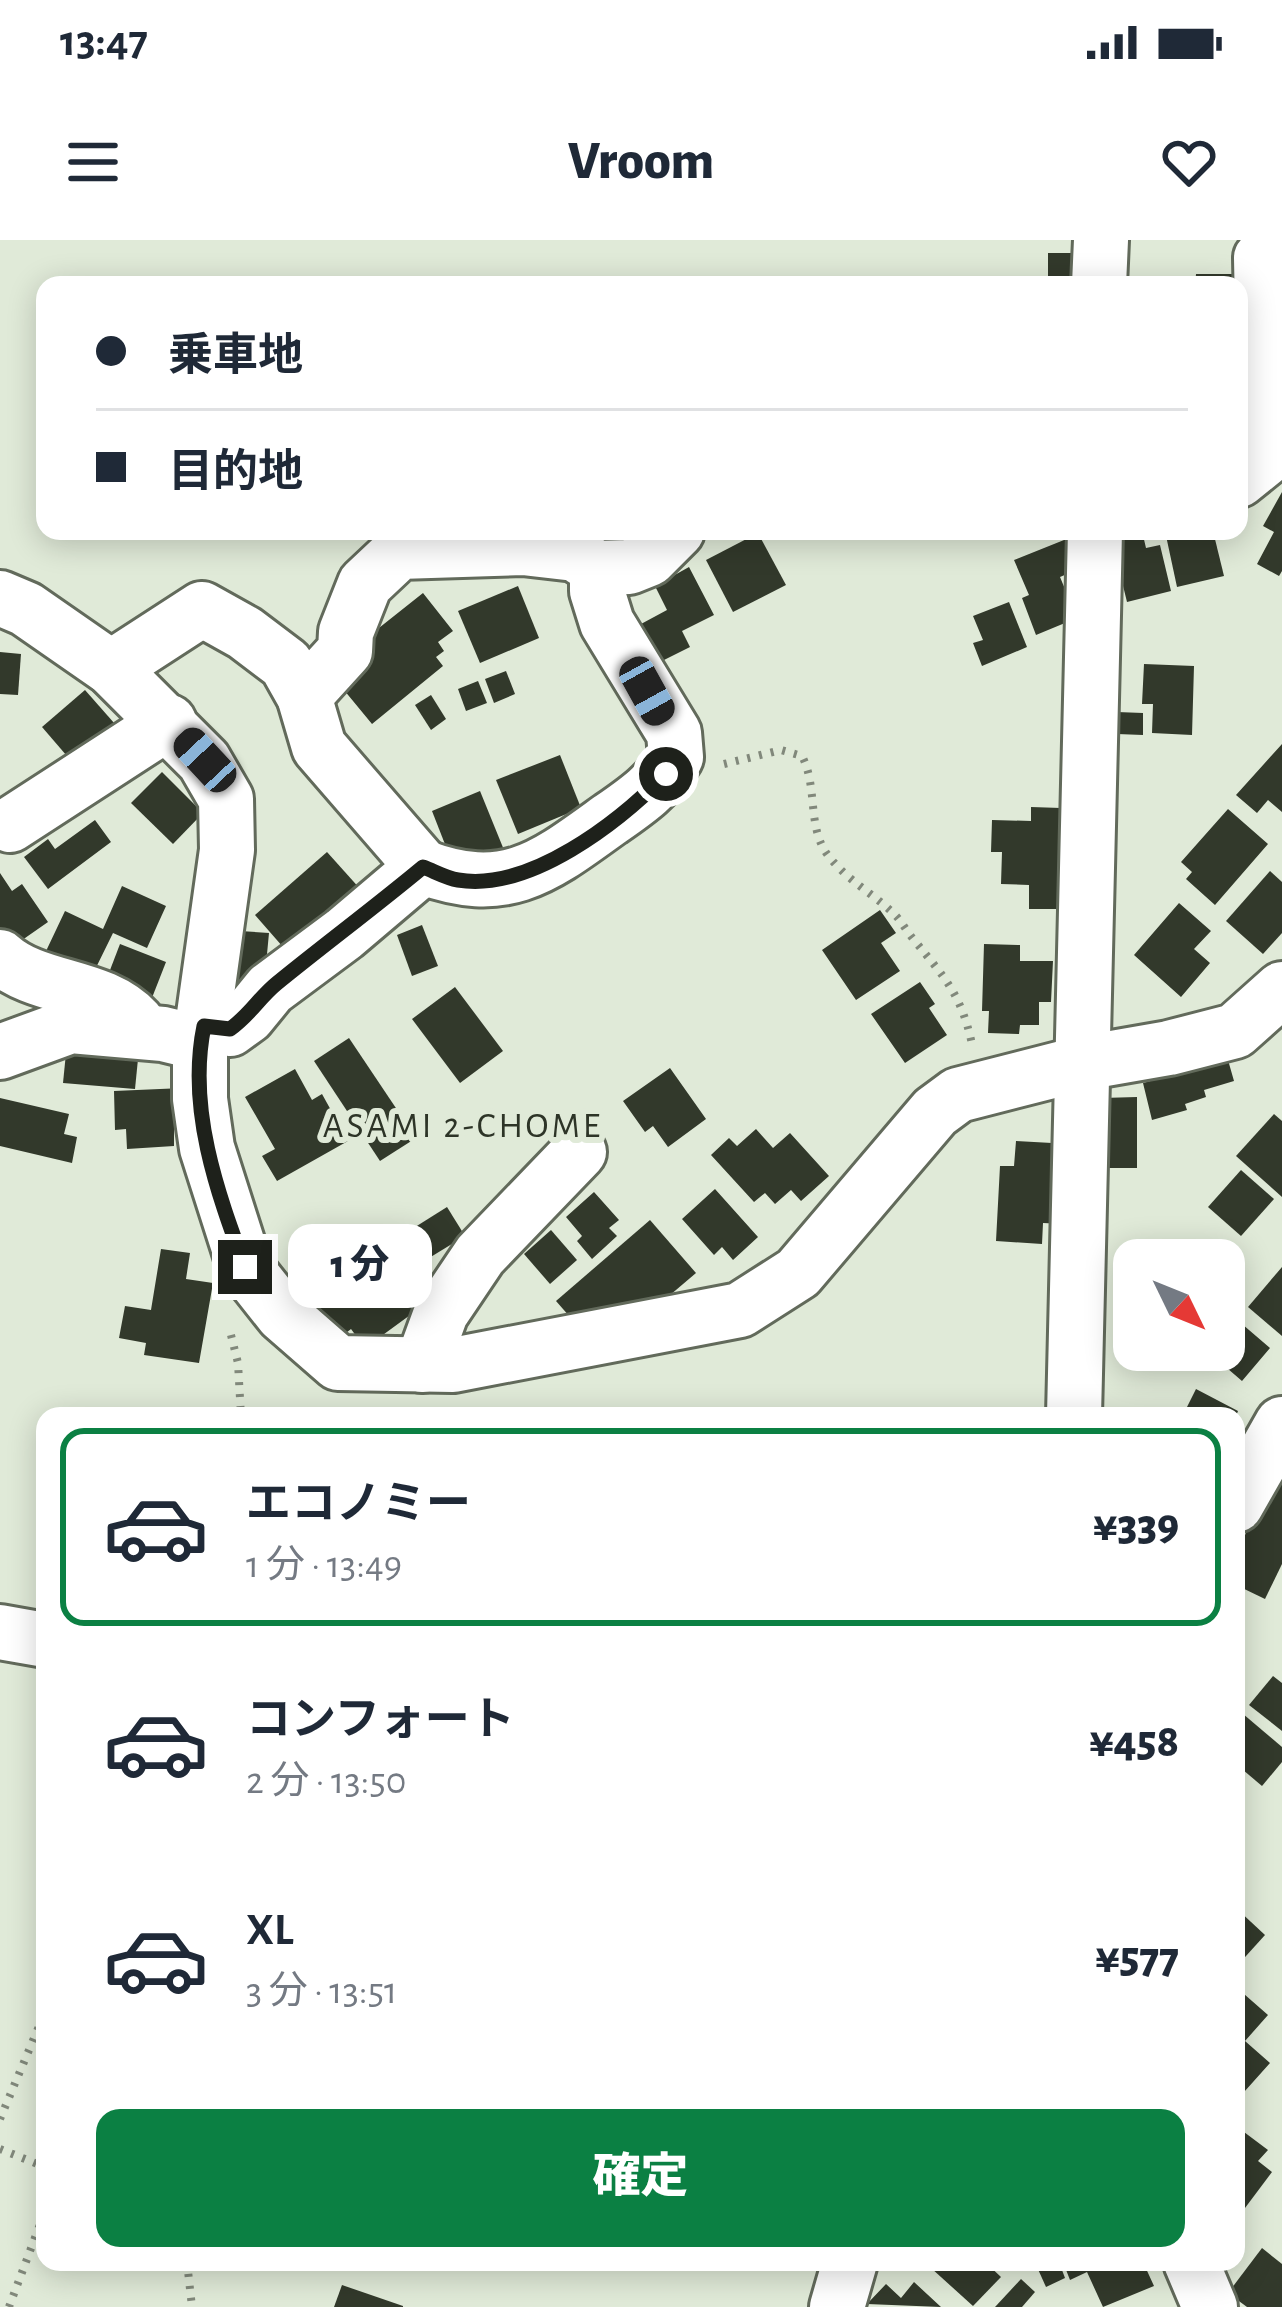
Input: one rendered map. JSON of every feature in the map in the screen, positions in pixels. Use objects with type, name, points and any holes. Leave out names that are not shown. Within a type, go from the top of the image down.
[{"type":"street","points":[[1099,276],[1101,240]]},
{"type":"street","points":[[1248,473],[1265,459],[1262,258],[1279,240]]},
{"type":"street","points":[[304,696],[345,651],[346,632],[365,584],[399,552],[523,548],[574,554],[597,568],[649,559],[668,540]]},
{"type":"street","points":[[1074,1407],[1096,540]]},
{"type":"street","points":[[111,668],[202,609],[286,664],[304,696],[319,747],[423,867],[458,880],[538,870],[647,793],[676,758],[674,733],[607,623],[597,592],[597,568]]},
{"type":"street","points":[[0,598],[26,609],[111,668],[205,760],[226,799],[227,850],[202,1034],[200,1099],[207,1148],[245,1267],[283,1315],[338,1363],[453,1365],[740,1310],[798,1273],[935,1112],[958,1095],[1235,1031],[1282,988]]},
{"type":"street","points":[[10,825],[170,722]]},
{"type":"street","points":[[0,1052],[71,1026],[202,1034],[230,1029],[270,989],[423,867]]},
{"type":"street","points":[[0,957],[34,977],[112,1003],[133,1017],[144,1032]]},
{"type":"street","points":[[422,1365],[441,1313],[480,1255],[579,1152]]},
{"type":"street","points":[[1245,1488],[1282,1424]]},
{"type":"street","points":[[0,1632],[36,1638]]},
{"type":"street","points":[[837,2307],[847,2271]]},
{"type":"street","points":[[1195,2271],[1210,2307]]},
{"type":"path","points":[[676,758],[717,766],[782,750],[802,756],[813,777],[816,826],[824,851],[860,891],[896,916],[954,987],[971,1041],[978,1090]]},
{"type":"path","points":[[0,2119],[36,2043]]},
{"type":"path","points":[[0,2149],[36,2163]]},
{"type":"path","points":[[9,2307],[36,2235]]},
{"type":"path","points":[[188,2271],[192,2307]]},
{"type":"building","points":[[1048,253],[1078,253],[1091,276],[1048,276]]},
{"type":"building","points":[[1196,274],[1249,274],[1247,276]]},
{"type":"building","points":[[1282,492],[1279,576],[1257,564],[1274,532],[1263,526]]},
{"type":"building","points":[[745,540],[762,540],[786,585],[733,612],[706,560]]},
{"type":"building","points":[[1070,540],[1081,568],[1060,577],[1077,618],[1036,635],[1022,598],[1029,595],[1014,560]]},
{"type":"building","points":[[1112,540],[1144,540],[1146,548],[1160,545],[1171,591],[1127,602]]},
{"type":"building","points":[[1167,540],[1215,540],[1224,576],[1177,587]]},
{"type":"building","points":[[689,567],[714,615],[682,631],[690,647],[660,662],[641,624],[667,610],[655,586]]},
{"type":"building","points":[[518,586],[539,638],[480,663],[458,611]]},
{"type":"building","points":[[423,593],[453,631],[438,642],[444,651],[436,657],[443,666],[372,724],[339,684],[372,658],[360,643]]},
{"type":"building","points":[[1009,602],[1027,647],[982,666],[973,643],[983,640],[973,616]]},
{"type":"building","points":[[0,652],[21,654],[18,695],[0,694]]},
{"type":"building","points":[[1144,664],[1194,666],[1192,735],[1152,733],[1153,704],[1142,704]]},
{"type":"building","points":[[506,671],[515,694],[494,703],[485,679]]},
{"type":"building","points":[[478,681],[487,703],[466,711],[458,689]]},
{"type":"building","points":[[85,690],[122,732],[79,770],[42,727]]},
{"type":"building","points":[[431,695],[446,719],[431,730],[415,705]]},
{"type":"building","points":[[1117,712],[1143,713],[1143,735],[1117,734]]},
{"type":"building","points":[[1282,744],[1282,812],[1268,800],[1257,813],[1236,795]]},
{"type":"building","points":[[560,755],[581,808],[518,834],[496,780]]},
{"type":"building","points":[[162,772],[203,813],[173,844],[131,803]]},
{"type":"building","points":[[480,791],[506,855],[457,875],[432,811]]},
{"type":"building","points":[[1031,807],[1061,808],[1058,909],[1029,909],[1029,885],[1001,884],[1002,852],[991,852],[992,820],[1031,821]]},
{"type":"building","points":[[1228,809],[1268,844],[1215,905],[1186,879],[1192,872],[1181,862]]},
{"type":"building","points":[[95,820],[111,842],[48,889],[24,857],[48,839],[55,849]]},
{"type":"building","points":[[327,852],[362,891],[290,955],[255,915]]},
{"type":"building","points":[[1270,871],[1282,882],[1282,933],[1263,954],[1226,921]]},
{"type":"building","points":[[0,873],[12,891],[22,884],[48,922],[5,952],[0,944]]},
{"type":"building","points":[[122,886],[166,906],[147,948],[113,933],[85,990],[38,968],[65,911],[103,929]]},
{"type":"building","points":[[1179,903],[1211,931],[1194,949],[1210,963],[1181,997],[1134,955]]},
{"type":"building","points":[[880,910],[896,933],[881,943],[900,971],[856,1000],[822,950]]},
{"type":"building","points":[[422,925],[438,966],[412,976],[397,935]]},
{"type":"building","points":[[240,931],[269,933],[264,986],[235,1003]]},
{"type":"building","points":[[120,944],[166,962],[148,1008],[102,991]]},
{"type":"building","points":[[984,944],[1020,945],[1020,961],[1053,961],[1051,1002],[1039,1002],[1039,1025],[1020,1025],[1019,1034],[988,1033],[989,1011],[982,1011]]},
{"type":"building","points":[[920,982],[935,1004],[929,1008],[947,1035],[905,1063],[871,1014]]},
{"type":"building","points":[[455,987],[503,1051],[460,1083],[412,1019]]},
{"type":"building","points":[[349,1038],[416,1138],[380,1161],[314,1061]]},
{"type":"building","points":[[67,1043],[139,1049],[135,1089],[63,1083]]},
{"type":"building","points":[[1228,1060],[1234,1081],[1204,1090],[1206,1097],[1185,1104],[1187,1110],[1152,1120],[1143,1083]]},
{"type":"building","points":[[670,1068],[706,1119],[668,1147],[653,1126],[645,1132],[623,1101]]},
{"type":"building","points":[[295,1069],[312,1100],[322,1094],[348,1141],[277,1181],[262,1156],[275,1149],[245,1097]]},
{"type":"building","points":[[183,1088],[185,1126],[174,1127],[174,1146],[127,1149],[126,1129],[115,1130],[114,1091]]},
{"type":"building","points":[[1137,1097],[1137,1168],[1102,1168],[1102,1098]]},
{"type":"building","points":[[0,1098],[69,1114],[64,1134],[77,1137],[72,1163],[0,1146]]},
{"type":"building","points":[[1274,1114],[1282,1121],[1282,1197],[1236,1156]]},
{"type":"building","points":[[756,1129],[773,1148],[790,1133],[829,1176],[801,1201],[791,1190],[775,1204],[765,1193],[754,1202],[711,1155],[729,1138],[737,1146]]},
{"type":"building","points":[[1016,1141],[1070,1144],[1065,1224],[1043,1223],[1042,1244],[996,1241],[1000,1166],[1014,1166]]},
{"type":"building","points":[[1241,1170],[1274,1199],[1241,1236],[1208,1207]]},
{"type":"building","points":[[715,1189],[758,1237],[733,1260],[722,1247],[714,1255],[682,1219]]},
{"type":"building","points":[[594,1192],[619,1220],[609,1228],[617,1236],[592,1259],[577,1241],[582,1236],[566,1217]]},
{"type":"building","points":[[447,1207],[465,1236],[429,1258],[412,1229]]},
{"type":"building","points":[[650,1220],[696,1273],[656,1307],[577,1325],[556,1301]]},
{"type":"building","points":[[551,1230],[577,1260],[550,1284],[524,1254]]},
{"type":"building","points":[[161,1249],[190,1253],[186,1279],[213,1283],[199,1363],[144,1355],[146,1343],[119,1338],[125,1306],[151,1310]]},
{"type":"building","points":[[338,1259],[363,1292],[389,1272],[417,1310],[365,1348],[351,1329],[337,1340],[293,1294]]},
{"type":"building","points":[[1282,1267],[1282,1336],[1248,1307]]},
{"type":"building","points":[[1245,1327],[1270,1348],[1242,1381],[1230,1371],[1245,1371]]},
{"type":"building","points":[[1196,1389],[1230,1407],[1187,1407]]},
{"type":"building","points":[[1282,1461],[1282,1564],[1265,1599],[1245,1589],[1245,1535]]},
{"type":"building","points":[[1273,1676],[1282,1683],[1282,1731],[1249,1705]]},
{"type":"building","points":[[1245,1716],[1282,1747],[1282,1762],[1262,1786],[1245,1772]]},
{"type":"building","points":[[1245,1916],[1265,1935],[1245,1957]]},
{"type":"building","points":[[1245,1995],[1268,2015],[1245,2041]]},
{"type":"building","points":[[1245,2041],[1270,2063],[1245,2091]]},
{"type":"building","points":[[1245,2133],[1268,2150],[1258,2161],[1272,2172],[1245,2208]]},
{"type":"building","points":[[1262,2248],[1282,2264],[1282,2307],[1247,2307],[1228,2293]]},
{"type":"building","points":[[934,2271],[995,2271],[1001,2277],[973,2306]]},
{"type":"building","points":[[1039,2271],[1062,2271],[1065,2278],[1046,2287]]},
{"type":"building","points":[[1066,2271],[1147,2271],[1154,2286],[1103,2307],[1087,2272],[1070,2280]]},
{"type":"building","points":[[1021,2279],[1035,2292],[1022,2307],[995,2307]]},
{"type":"building","points":[[914,2282],[941,2307],[867,2304],[886,2284],[901,2298]]},
{"type":"building","points":[[342,2285],[403,2306],[403,2307],[334,2307]]},
{"type":"district","name":"ASAMI 2-CHOME","points":[[463,1124]]},
{"type":"route","points":[[245,1267],[207,1148],[200,1099],[204,1026],[230,1029],[248,1016],[270,989],[423,867],[458,880],[538,870],[576,847],[666,774]]}]
